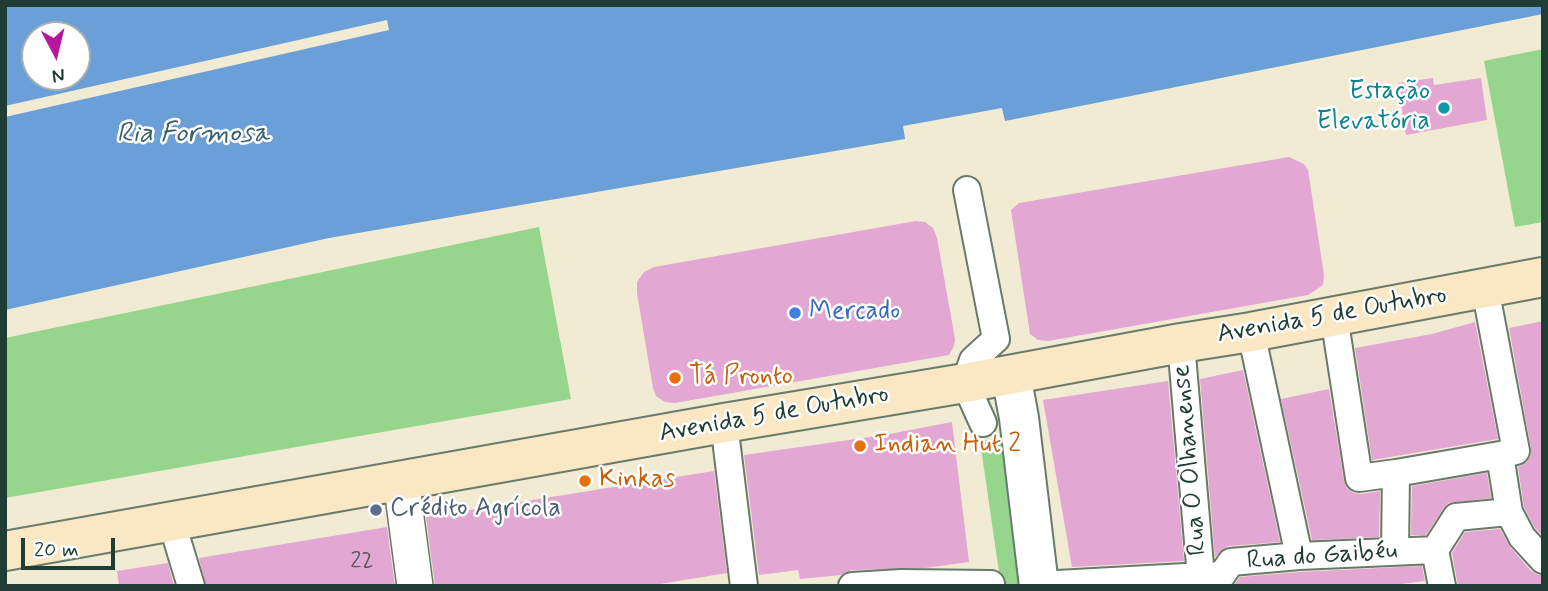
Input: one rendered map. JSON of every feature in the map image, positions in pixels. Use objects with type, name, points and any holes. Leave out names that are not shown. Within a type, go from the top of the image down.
[{"type":"main road","name":"Avenida 5 de Outubro","points":[[5,551],[724,423],[1011,375],[1543,276]]},
{"type":"street","points":[[967,190],[996,339],[973,360],[965,383],[983,423]]},
{"type":"street","points":[[1334,316],[1359,478],[1500,455],[1516,451],[1485,288]]},
{"type":"street","points":[[1251,332],[1299,556]]},
{"type":"street","name":"Rua O Olhanense","points":[[1181,343],[1215,579]]},
{"type":"street","points":[[1011,375],[1019,418],[1039,585]]},
{"type":"street","points":[[724,423],[744,586]]},
{"type":"street","points":[[1500,455],[1509,512],[1521,537],[1543,560]]},
{"type":"street","points":[[1395,473],[1395,551]]},
{"type":"street","points":[[401,480],[415,586]]},
{"type":"street","name":"Rua do Gaibéu","points":[[1039,585],[1215,579],[1231,562],[1435,550],[1456,517],[1509,512]]},
{"type":"street","points":[[171,520],[191,586]]},
{"type":"street","points":[[1435,550],[1442,586]]},
{"type":"street","points":[[852,586],[901,583],[991,585]]},
{"type":"green space","points":[[1543,49],[1543,222],[1515,227],[1484,61]]},
{"type":"green space","points":[[539,227],[571,399],[5,498],[5,338]]},
{"type":"green space","points":[[1013,436],[1025,586],[1001,586],[980,441]]},
{"type":"water","name":"Ria Formosa","points":[[5,5],[1543,5],[1543,14],[1005,121],[1002,108],[903,126],[905,139],[329,238],[5,310]]},
{"type":"pier","points":[[387,20],[389,30],[5,117],[5,106],[72,91],[91,91],[91,87]]},
{"type":"building","name":"Estação Elevatória","points":[[1433,78],[1434,85],[1481,78],[1487,120],[1406,135],[1398,83]]},
{"type":"building","points":[[1289,157],[1304,164],[1308,170],[1324,275],[1323,285],[1308,295],[1048,341],[1038,340],[1030,334],[1011,210],[1019,203]]},
{"type":"building","name":"Mercado","points":[[916,221],[925,222],[933,228],[937,238],[955,339],[949,355],[675,403],[665,402],[656,396],[637,293],[637,282],[644,272],[654,267]]},
{"type":"building","points":[[1543,321],[1543,536],[1535,528],[1524,507],[1518,467],[1527,462],[1531,448],[1509,328]]},
{"type":"building","points":[[1475,322],[1498,439],[1372,460],[1355,348],[1432,334]]},
{"type":"building","points":[[1243,370],[1280,542],[1229,546],[1215,557],[1200,379]]},
{"type":"building","points":[[1168,381],[1184,561],[1072,567],[1043,400]]},
{"type":"building","points":[[1329,389],[1347,488],[1361,494],[1380,491],[1379,537],[1312,540],[1281,399]]},
{"type":"building","points":[[952,422],[969,562],[925,568],[851,570],[841,575],[800,579],[798,570],[759,575],[744,455],[884,435]]},
{"type":"building","points":[[714,471],[727,573],[648,586],[435,586],[426,517]]},
{"type":"building","points":[[1487,473],[1491,498],[1448,503],[1426,535],[1411,535],[1412,486]]},
{"type":"building","points":[[387,527],[395,586],[206,586],[199,558]]},
{"type":"building","points":[[1500,529],[1510,547],[1531,571],[1543,575],[1543,586],[1458,586],[1452,553],[1465,532]]},
{"type":"building","points":[[168,563],[174,586],[119,586],[117,571]]},
{"type":"building","points":[[1422,566],[1425,581],[1385,586],[1233,586],[1240,577]]},
{"type":"place","name":"Estação Elevatória","points":[[1444,108]]},
{"type":"place","name":"Mercado","points":[[795,313]]},
{"type":"place","name":"Tá Pronto","points":[[675,378]]},
{"type":"place","name":"Indian Hut 2","points":[[860,446]]},
{"type":"place","name":"Kinkas","points":[[585,481]]},
{"type":"place","name":"Crédito Agrícola","points":[[376,510]]}]
